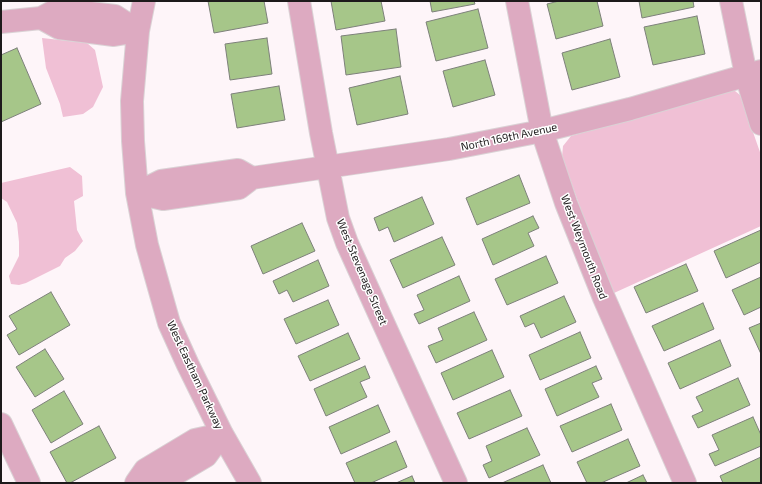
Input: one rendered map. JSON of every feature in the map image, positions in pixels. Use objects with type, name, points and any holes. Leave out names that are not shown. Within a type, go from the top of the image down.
[{"type":"street","name":"West Eastham Parkway","points":[[144,1],[138,31],[132,101],[137,193],[147,244],[169,322],[188,365],[222,434],[250,483]]},
{"type":"street","name":"West Stevenage Street","points":[[299,1],[338,218],[347,242],[456,483]]},
{"type":"street","name":"West Weymouth Road","points":[[517,1],[542,131],[566,203],[604,298],[685,483]]},
{"type":"street","points":[[731,1],[754,73],[761,124]]},
{"type":"street","points":[[1,22],[41,18],[58,9],[115,16],[138,31]]},
{"type":"street","name":"North 169th Avenue","points":[[137,193],[161,181],[238,170],[252,178],[449,149],[542,131],[630,109],[754,73]]},
{"type":"street","points":[[1,424],[29,483]]},
{"type":"street","points":[[136,483],[145,470],[195,440],[222,434]]},
{"type":"street","points":[[160,483],[206,456],[222,434]]},
{"type":"shaded area","points":[[42,38],[87,43],[95,50],[103,87],[93,107],[83,114],[63,117],[60,104],[46,68]]},
{"type":"shaded area","points":[[729,90],[735,91],[740,95],[761,155],[761,226],[614,293],[591,238],[562,157],[563,146],[571,136]]},
{"type":"shaded area","points":[[70,167],[82,176],[83,196],[74,201],[77,230],[83,241],[75,251],[65,258],[60,266],[26,283],[19,285],[11,284],[9,276],[19,256],[19,242],[17,223],[7,202],[1,198],[1,183]]},
{"type":"building","points":[[208,1],[264,1],[268,23],[214,33]]},
{"type":"building","points":[[331,1],[381,1],[385,21],[336,30]]},
{"type":"building","points":[[430,1],[474,1],[475,4],[432,12]]},
{"type":"building","points":[[559,1],[597,1],[603,26],[556,39],[547,4]]},
{"type":"building","points":[[639,1],[693,1],[694,7],[642,18]]},
{"type":"building","points":[[478,9],[488,48],[436,61],[426,22]]},
{"type":"building","points":[[697,16],[705,54],[653,65],[644,27]]},
{"type":"building","points":[[396,29],[401,67],[346,75],[341,36]]},
{"type":"building","points":[[267,38],[272,74],[230,80],[225,44]]},
{"type":"building","points":[[610,39],[620,77],[572,90],[562,53]]},
{"type":"building","points":[[17,48],[41,104],[1,122],[1,55]]},
{"type":"building","points":[[485,60],[495,95],[453,107],[443,71]]},
{"type":"building","points":[[400,76],[408,114],[357,125],[349,88]]},
{"type":"building","points":[[279,86],[285,120],[237,128],[231,94]]},
{"type":"building","points":[[519,175],[530,203],[477,225],[466,198]]},
{"type":"building","points":[[422,197],[434,224],[394,242],[388,227],[379,231],[374,218]]},
{"type":"building","points":[[533,216],[539,228],[528,233],[534,246],[493,265],[482,239]]},
{"type":"building","points":[[302,223],[315,251],[263,274],[251,246]]},
{"type":"building","points":[[761,230],[761,262],[726,278],[714,251]]},
{"type":"building","points":[[442,237],[455,265],[403,288],[390,260]]},
{"type":"building","points":[[546,256],[558,283],[507,305],[495,279]]},
{"type":"building","points":[[318,260],[329,286],[293,302],[287,290],[279,294],[273,281]]},
{"type":"building","points":[[686,264],[698,291],[646,313],[634,287]]},
{"type":"building","points":[[459,276],[470,301],[419,324],[414,314],[424,310],[417,295]]},
{"type":"building","points":[[761,277],[761,307],[744,315],[732,290]]},
{"type":"building","points":[[51,292],[70,325],[19,355],[7,335],[17,329],[9,316]]},
{"type":"building","points":[[564,296],[576,322],[541,338],[534,323],[525,327],[520,316]]},
{"type":"building","points":[[328,300],[339,325],[296,344],[284,319]]},
{"type":"building","points":[[703,303],[714,329],[664,351],[652,326]]},
{"type":"building","points":[[474,312],[487,340],[436,363],[428,346],[443,340],[438,328]]},
{"type":"building","points":[[761,323],[761,354],[749,328]]},
{"type":"building","points":[[580,332],[591,358],[540,380],[529,355]]},
{"type":"building","points":[[348,333],[360,359],[310,381],[298,356]]},
{"type":"building","points":[[720,340],[731,366],[680,389],[668,363]]},
{"type":"building","points":[[45,349],[64,379],[35,397],[16,367]]},
{"type":"building","points":[[492,350],[504,377],[453,400],[441,373]]},
{"type":"building","points":[[365,366],[370,378],[360,382],[367,397],[326,416],[314,389]]},
{"type":"building","points":[[596,366],[602,379],[592,383],[599,397],[557,416],[545,389]]},
{"type":"building","points":[[738,378],[750,405],[698,428],[692,416],[703,411],[696,397]]},
{"type":"building","points":[[510,390],[522,416],[469,439],[457,413]]},
{"type":"building","points":[[64,391],[83,424],[51,443],[32,410]]},
{"type":"building","points":[[611,404],[622,430],[572,452],[560,426]]},
{"type":"building","points":[[378,405],[390,432],[341,454],[329,427]]},
{"type":"building","points":[[753,417],[761,435],[761,446],[715,466],[709,454],[719,450],[712,435]]},
{"type":"building","points":[[99,426],[116,458],[70,483],[67,483],[50,452]]},
{"type":"building","points":[[527,428],[540,455],[489,478],[483,465],[492,461],[486,446]]},
{"type":"building","points":[[628,439],[640,466],[601,483],[587,483],[577,462]]},
{"type":"building","points":[[396,441],[407,467],[371,483],[355,483],[346,463]]},
{"type":"building","points":[[761,457],[761,483],[723,483],[720,476]]},
{"type":"building","points":[[543,465],[551,483],[502,483]]},
{"type":"building","points":[[643,475],[647,483],[626,483]]},
{"type":"building","points":[[412,476],[415,483],[396,483]]}]
